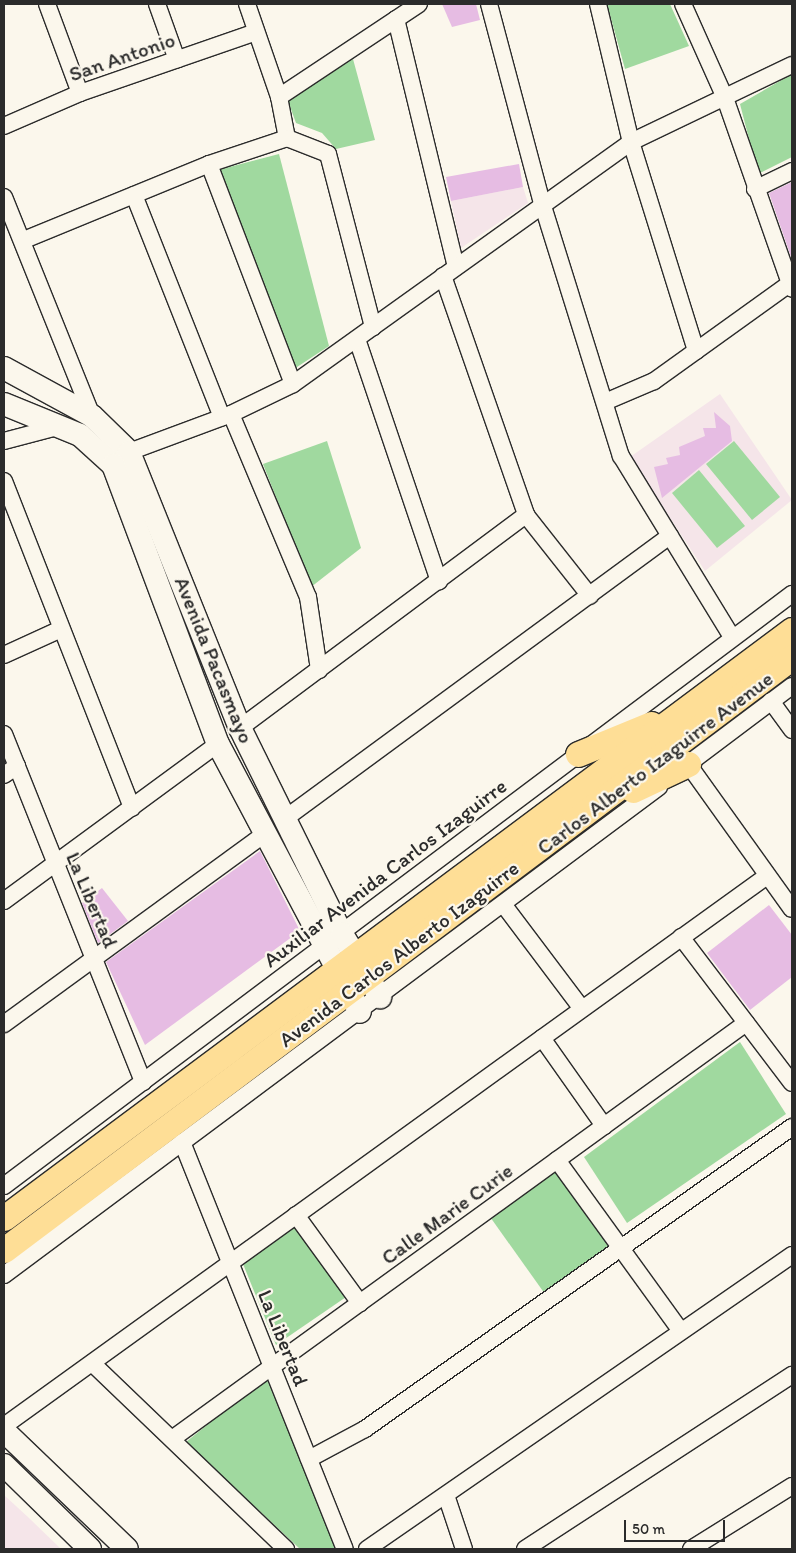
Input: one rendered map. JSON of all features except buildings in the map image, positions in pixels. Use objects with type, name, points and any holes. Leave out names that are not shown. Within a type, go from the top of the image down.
[{"type":"main road","name":"Avenida Pacasmayo","points":[[4,368],[92,416],[129,452],[149,527],[218,744],[265,834],[333,940]]},
{"type":"main road","name":"Avenida Pacasmayo","points":[[4,404],[80,435],[113,466],[149,527],[283,820],[333,940],[364,995]]},
{"type":"main road","name":"Avenida Carlos Alberto Izaguirre","points":[[7,1215],[792,630]]},
{"type":"main road","name":"Avenida Carlos Alberto Izaguirre","points":[[4,1250],[38,1224],[364,995],[586,813],[792,657]]},
{"type":"main road","points":[[578,754],[683,710]]},
{"type":"main road","points":[[586,813],[688,764]]},
{"type":"main road","points":[[4,1266],[38,1224]]},
{"type":"main road","points":[[4,1431],[127,1549]]},
{"type":"main road","points":[[4,1464],[90,1549]]},
{"type":"street","points":[[47,4],[80,93]]},
{"type":"street","points":[[157,4],[177,60]]},
{"type":"street","points":[[248,4],[279,97],[287,138]]},
{"type":"street","points":[[279,97],[419,4]]},
{"type":"street","points":[[489,4],[542,203],[621,456],[732,637]]},
{"type":"street","points":[[598,4],[631,142],[696,351]]},
{"type":"street","points":[[605,402],[654,381],[791,285],[755,188],[725,98],[683,4]]},
{"type":"street","points":[[396,19],[449,271],[526,515],[590,596]]},
{"type":"street","name":"San Antonio","points":[[4,126],[80,93],[256,32]]},
{"type":"street","points":[[129,452],[227,415],[293,384],[542,203],[631,142],[792,65]]},
{"type":"street","points":[[24,240],[209,164],[287,138],[328,154],[373,327]]},
{"type":"street","points":[[209,164],[293,384]]},
{"type":"street","points":[[755,188],[792,171]]},
{"type":"street","points":[[134,195],[227,415],[308,597],[319,670]]},
{"type":"street","points":[[4,197],[24,240],[92,416]]},
{"type":"street","points":[[356,339],[439,582]]},
{"type":"street","points":[[4,440],[61,426]]},
{"type":"street","points":[[4,481],[132,808]]},
{"type":"street","points":[[240,728],[439,582],[526,515]]},
{"type":"street","points":[[283,820],[670,536]]},
{"type":"street","name":"Auxiliar Avenida Carlos Izaguirre","points":[[4,1186],[333,940],[732,637],[792,594]]},
{"type":"street","points":[[4,655],[61,629]]},
{"type":"street","name":"Carlos Alberto Izaguirre Avenue","points":[[182,1142],[364,995],[503,904],[792,686]]},
{"type":"street","points":[[771,701],[792,730]]},
{"type":"street","name":"La Libertad","points":[[4,734],[53,865],[143,1082]]},
{"type":"street","points":[[4,901],[218,744]]},
{"type":"street","points":[[688,764],[792,909]]},
{"type":"street","points":[[4,775],[17,766]]},
{"type":"street","points":[[4,1024],[265,834]]},
{"type":"street","points":[[4,1426],[767,876]]},
{"type":"street","points":[[503,904],[582,1009]]},
{"type":"street","points":[[681,937],[792,1084]]},
{"type":"street","name":"Calle Marie Curie","points":[[172,1439],[746,1023]]},
{"type":"street","points":[[542,1038],[604,1126]]},
{"type":"street","points":[[309,1459],[365,1429],[792,1127]]},
{"type":"street","points":[[4,1274],[182,1142]]},
{"type":"street","name":"La Libertad","points":[[182,1142],[345,1549]]},
{"type":"street","points":[[557,1160],[682,1331]]},
{"type":"street","points":[[296,1215],[360,1303]]},
{"type":"street","points":[[367,1549],[792,1255]]},
{"type":"street","points":[[92,1363],[286,1549]]},
{"type":"street","points":[[525,1549],[792,1375]]},
{"type":"street","points":[[691,1549],[792,1486]]},
{"type":"street","points":[[446,1495],[464,1549]]},
{"type":"shaded area","points":[[523,187],[528,203],[461,248],[451,201]]},
{"type":"shaded area","points":[[720,394],[792,500],[705,571],[630,457]]},
{"type":"shaded area","points":[[4,1495],[29,1518],[61,1549],[4,1549]]},
{"type":"green space","points":[[607,4],[670,4],[689,46],[625,69]]},
{"type":"green space","points":[[353,59],[375,140],[336,149],[322,133],[296,123],[288,101]]},
{"type":"green space","points":[[792,74],[792,157],[758,174],[740,104]]},
{"type":"green space","points":[[279,154],[329,346],[294,369],[218,170]]},
{"type":"green space","points":[[327,441],[361,548],[311,587],[263,464]]},
{"type":"green space","points":[[734,441],[780,497],[752,520],[706,464]]},
{"type":"green space","points":[[699,470],[745,526],[717,548],[672,493]]},
{"type":"green space","points":[[740,1042],[786,1114],[627,1223],[584,1157]]},
{"type":"green space","points":[[554,1166],[614,1246],[545,1294],[488,1214]]},
{"type":"green space","points":[[299,1223],[349,1295],[276,1345],[243,1264]]},
{"type":"green space","points":[[266,1377],[337,1549],[300,1549],[186,1442]]}]
